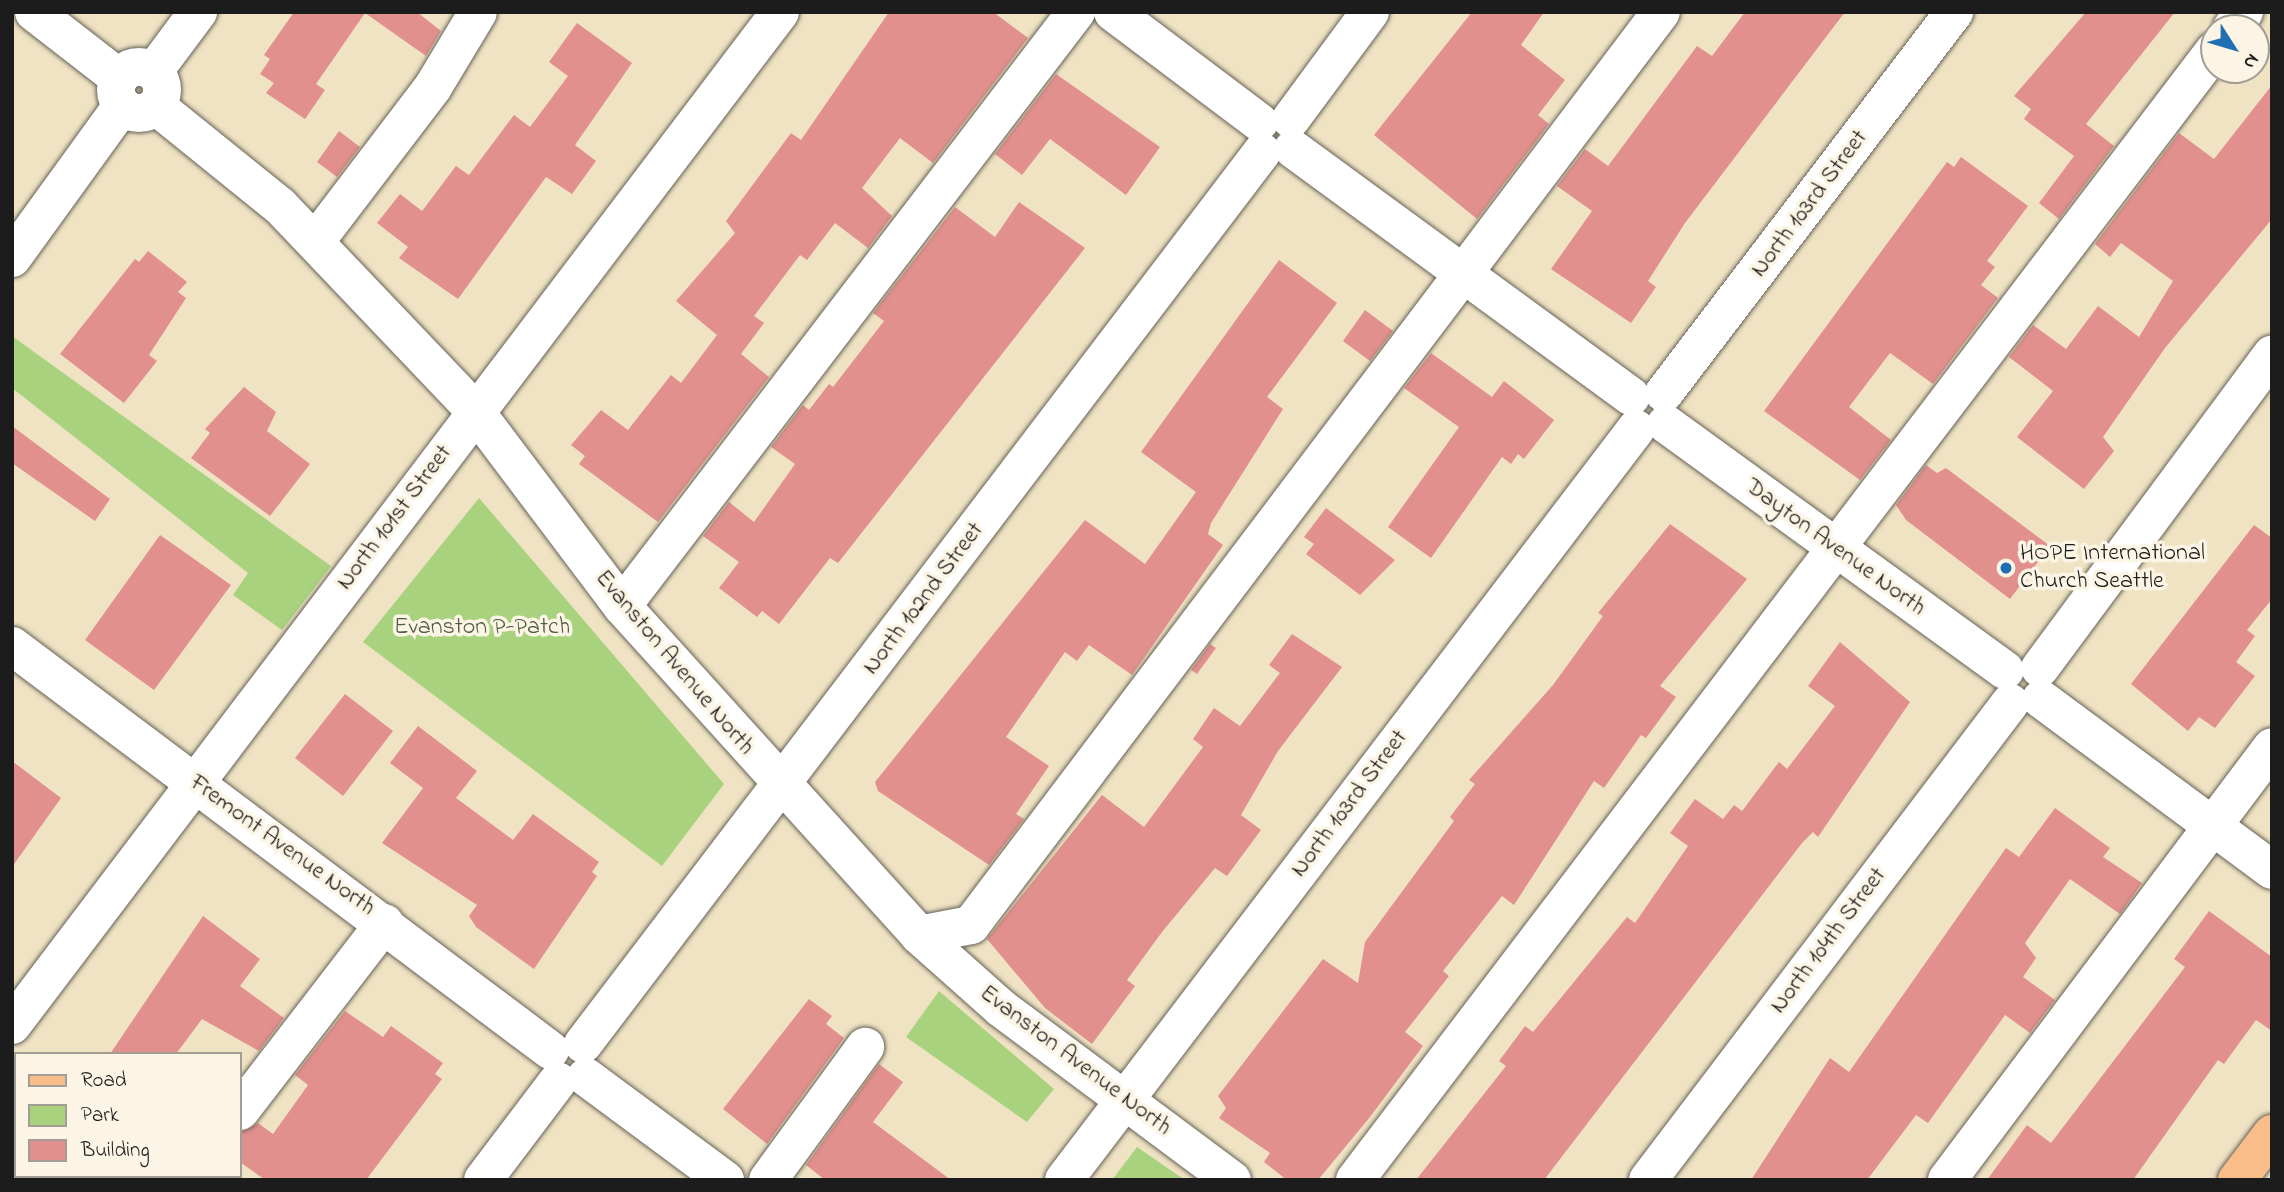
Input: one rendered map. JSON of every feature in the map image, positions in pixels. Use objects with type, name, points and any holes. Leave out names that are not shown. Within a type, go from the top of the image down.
[{"type":"main road","points":[[2237,1180],[2272,1134]]},
{"type":"street","name":"Evanston Avenue North","points":[[34,12],[138,90],[315,242],[475,411],[622,606],[780,788],[919,934],[1001,1008],[1232,1180]]},
{"type":"street","points":[[12,258],[198,12]]},
{"type":"street","points":[[315,242],[433,86],[478,12]]},
{"type":"street","name":"North 101st Street","points":[[12,1025],[780,12]]},
{"type":"street","points":[[622,606],[1076,12]]},
{"type":"street","name":"Dayton Avenue North","points":[[1112,12],[2272,870]]},
{"type":"street","name":"North 102nd Street","points":[[483,1180],[569,1063],[1370,12]]},
{"type":"street","points":[[919,934],[971,925],[1661,12]]},
{"type":"street","name":"North 103rd Street","points":[[1064,1180],[1954,12]]},
{"type":"street","points":[[1355,1180],[1833,547],[2200,69]]},
{"type":"street","name":"North 104th Street","points":[[1648,1180],[2272,354]]},
{"type":"street","name":"Fremont Avenue North","points":[[12,646],[725,1180]]},
{"type":"street","points":[[1947,1180],[2272,747]]},
{"type":"street","points":[[242,1108],[385,923]]},
{"type":"street","points":[[768,1180],[865,1047]]},
{"type":"green space","points":[[12,336],[331,566],[282,630],[233,595],[248,573],[12,388]]},
{"type":"green space","name":"Evanston P-Patch","points":[[479,498],[724,784],[662,866],[363,642]]},
{"type":"green space","points":[[939,991],[1054,1089],[1027,1122],[906,1037]]},
{"type":"green space","points":[[1137,1147],[1185,1180],[1112,1180]]},
{"type":"building","points":[[294,12],[417,12],[441,31],[426,56],[365,13],[316,84],[325,90],[305,119],[266,93],[274,83],[260,74],[270,59],[264,55]]},
{"type":"building","points":[[889,12],[993,12],[1028,38],[933,163],[900,138],[862,188],[892,216],[868,248],[835,223],[807,260],[800,255],[754,316],[764,323],[741,354],[769,377],[658,522],[579,464],[585,456],[571,445],[601,410],[628,430],[671,375],[681,383],[717,335],[676,301],[735,233],[726,221],[791,133],[801,140]]},
{"type":"building","points":[[1472,12],[1544,12],[1521,45],[1565,80],[1538,115],[1549,124],[1477,219],[1374,135]]},
{"type":"building","points":[[1745,12],[1845,12],[1685,223],[1648,281],[1656,287],[1631,323],[1551,269],[1592,211],[1557,186],[1585,149],[1608,166],[1697,46],[1712,56]]},
{"type":"building","points":[[2086,12],[2175,12],[2086,124],[2114,146],[2059,219],[2039,203],[2074,156],[2024,119],[2031,109],[2014,96]]},
{"type":"building","points":[[577,23],[632,63],[575,145],[596,161],[572,194],[546,177],[458,299],[399,258],[408,247],[377,223],[400,194],[422,211],[456,166],[469,175],[514,115],[530,127],[568,76],[549,62]]},
{"type":"building","points":[[1056,74],[1160,147],[1126,195],[1050,139],[1022,175],[995,154]]},
{"type":"building","points":[[2272,85],[2272,219],[2165,348],[2103,437],[2114,451],[2084,489],[2017,437],[2053,391],[2009,357],[2033,325],[2066,349],[2098,306],[2139,337],[2173,281],[2121,243],[2110,257],[2095,244],[2179,133],[2214,159]]},
{"type":"building","points":[[339,131],[360,147],[337,177],[317,162]]},
{"type":"building","points":[[1961,157],[2028,206],[1987,261],[1995,267],[1981,285],[1998,298],[1933,384],[1890,353],[1849,407],[1891,440],[1860,480],[1764,411],[1947,162],[1954,167]]},
{"type":"building","points":[[1019,202],[1085,248],[838,563],[830,558],[779,624],[762,611],[757,617],[719,588],[739,562],[703,536],[729,502],[754,522],[795,464],[771,447],[803,405],[809,410],[829,384],[833,387],[884,321],[873,313],[955,207],[995,237]]},
{"type":"building","points":[[148,251],[187,282],[178,292],[186,298],[149,355],[157,361],[124,403],[60,354],[135,259],[139,262]]},
{"type":"building","points":[[1279,260],[1337,303],[1267,397],[1283,409],[1211,523],[1208,534],[1223,545],[1132,675],[1089,645],[1077,661],[1065,652],[1006,737],[1049,766],[1016,814],[1024,819],[989,865],[878,791],[875,782],[1085,520],[1145,564],[1196,492],[1141,452]]},
{"type":"building","points":[[1365,310],[1393,331],[1370,361],[1343,341]]},
{"type":"building","points":[[1431,353],[1492,397],[1504,381],[1554,420],[1524,459],[1518,454],[1511,464],[1502,457],[1431,558],[1388,527],[1459,427],[1404,388]]},
{"type":"building","points":[[244,387],[276,412],[267,431],[310,464],[270,516],[191,458],[210,433],[205,429]]},
{"type":"building","points":[[12,426],[110,499],[95,521],[12,463]]},
{"type":"building","points":[[1926,465],[1937,473],[1946,468],[2050,546],[2010,599],[1906,520],[1896,505]]},
{"type":"building","points":[[1326,508],[1395,560],[1360,595],[1306,554],[1314,544],[1304,537]]},
{"type":"building","points":[[1670,524],[1747,579],[1660,686],[1676,697],[1646,738],[1641,735],[1604,788],[1594,781],[1514,905],[1502,896],[1443,971],[1449,976],[1405,1032],[1423,1046],[1370,1117],[1318,1180],[1287,1180],[1264,1162],[1270,1153],[1219,1118],[1226,1108],[1218,1096],[1323,959],[1358,983],[1365,942],[1454,821],[1450,817],[1475,784],[1469,780],[1553,685],[1603,616],[1598,613]]},
{"type":"building","points":[[2254,525],[2272,538],[2272,599],[2247,630],[2255,636],[2236,662],[2255,676],[2215,728],[2199,717],[2188,731],[2131,684]]},
{"type":"building","points":[[160,535],[231,585],[154,690],[85,640]]},
{"type":"building","points":[[1292,634],[1342,667],[1278,751],[1241,815],[1261,830],[1227,876],[1215,868],[1162,932],[1127,980],[1135,986],[1092,1044],[1045,1008],[987,939],[1102,795],[1144,827],[1203,747],[1193,739],[1214,708],[1240,726],[1280,673],[1269,665]]},
{"type":"building","points":[[1840,642],[1910,702],[1818,837],[1813,832],[1802,843],[1544,1180],[1416,1180],[1506,1066],[1499,1061],[1525,1026],[1533,1032],[1627,917],[1635,923],[1688,846],[1670,833],[1695,799],[1723,819],[1734,805],[1742,811],[1779,762],[1787,769],[1835,706],[1808,686]]},
{"type":"building","points":[[1210,644],[1216,648],[1197,674],[1191,670]]},
{"type":"building","points":[[345,694],[393,731],[343,796],[295,758]]},
{"type":"building","points":[[418,726],[477,771],[456,798],[513,840],[533,814],[599,862],[592,872],[597,876],[534,969],[476,927],[469,916],[477,905],[382,843],[423,788],[390,763]]},
{"type":"building","points":[[12,761],[61,798],[12,867]]},
{"type":"building","points":[[2055,808],[2110,848],[2103,857],[2142,883],[2120,914],[2070,879],[2025,943],[2036,958],[2023,977],[2055,1000],[2030,1033],[2005,1015],[1928,1123],[1916,1115],[1867,1180],[1751,1180],[1830,1058],[1849,1072],[2006,848],[2019,857]]},
{"type":"building","points":[[2209,911],[2272,957],[2272,1031],[2256,1020],[2224,1064],[2218,1060],[2133,1180],[1987,1180],[2027,1125],[2051,1143],[2185,967],[2174,959]]},
{"type":"building","points":[[203,916],[260,959],[240,986],[284,1018],[259,1051],[202,1019],[177,1052],[111,1052]]},
{"type":"building","points":[[809,999],[832,1016],[826,1024],[844,1038],[767,1144],[723,1109]]},
{"type":"building","points":[[345,1011],[383,1037],[391,1026],[443,1063],[435,1074],[442,1079],[366,1180],[265,1180],[242,1163],[242,1131],[258,1123],[273,1134],[308,1085],[295,1075]]},
{"type":"building","points":[[879,1064],[903,1082],[873,1122],[951,1180],[825,1180],[806,1165]]},
{"type":"place","name":"HOPE International Church Seattle","points":[[2006,568]]}]
